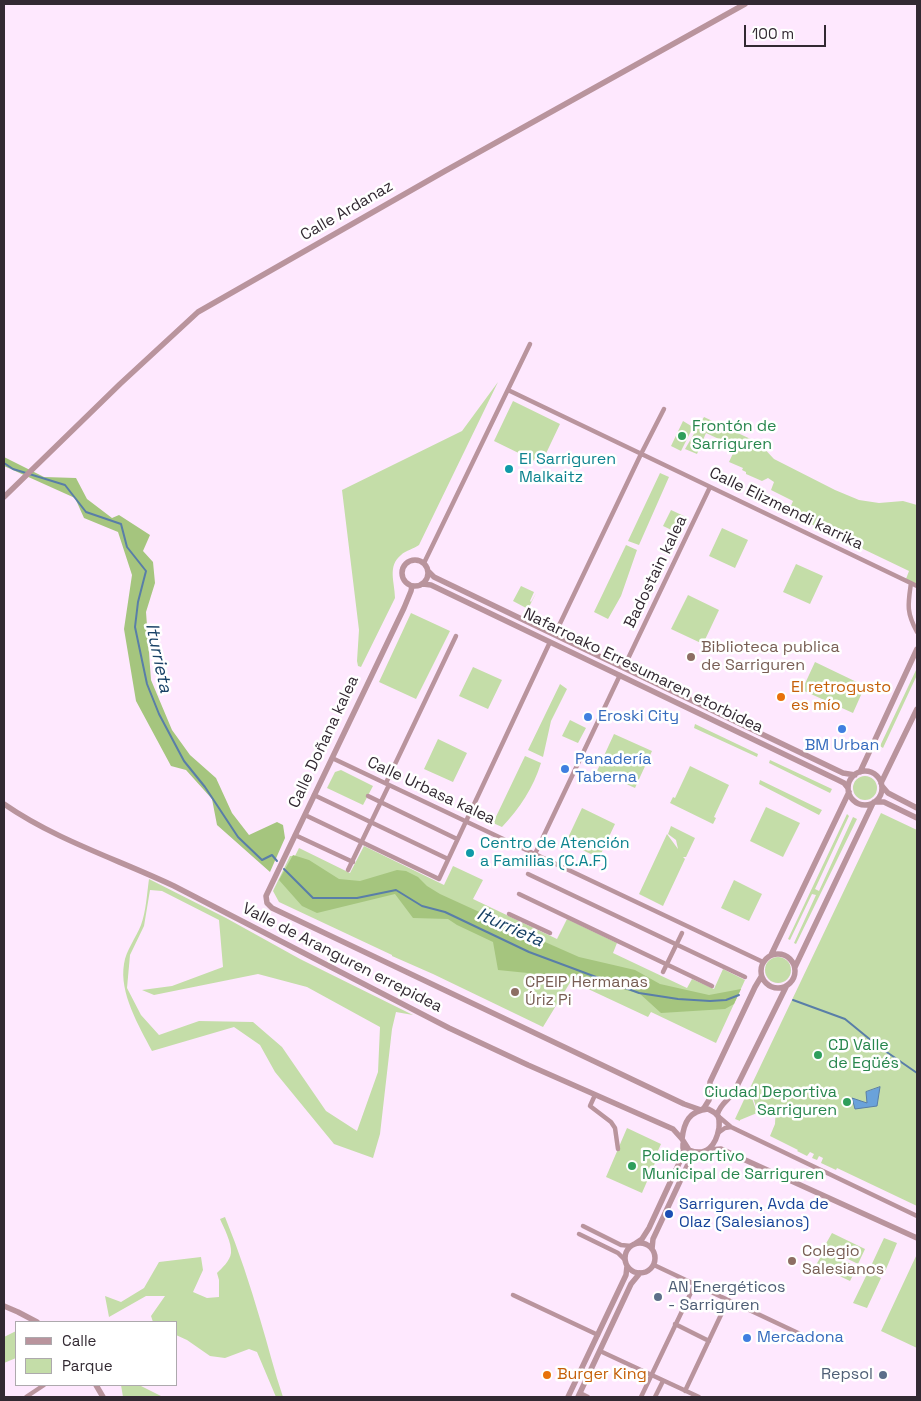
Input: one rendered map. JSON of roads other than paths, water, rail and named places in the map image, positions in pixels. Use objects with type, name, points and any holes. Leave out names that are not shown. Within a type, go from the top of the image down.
[{"type":"street","name":"Calle Ardanaz","points":[[4,497],[120,384],[198,312],[479,152],[745,4]]},
{"type":"street","points":[[424,563],[530,344]]},
{"type":"street","name":"Calle Elizmendi karrika","points":[[508,390],[917,586]]},
{"type":"street","points":[[555,634],[664,409]]},
{"type":"street","name":"Badostain kalea","points":[[624,667],[710,487]]},
{"type":"street","points":[[414,559],[424,563],[429,572],[423,584],[412,586],[403,578],[402,571],[404,564],[414,559]]},
{"type":"street","name":"Nafarroako Erresumaren etorbidea","points":[[429,572],[434,577],[843,773],[857,774],[866,771],[874,773],[888,793],[917,808]]},
{"type":"street","points":[[911,583],[908,601],[910,616],[917,632]]},
{"type":"street","name":"Nafarroako Erresumaren etorbidea","points":[[423,584],[431,585],[844,783],[853,799],[859,804],[866,805],[880,802],[917,818]]},
{"type":"street","name":"Calle Doñana kalea","points":[[412,586],[404,608],[266,896],[266,902],[272,908],[684,1104]]},
{"type":"street","points":[[348,870],[456,636]]},
{"type":"street","points":[[305,815],[439,879],[550,642]]},
{"type":"street","points":[[701,1110],[709,1100],[711,1079],[761,977],[763,962],[771,955],[841,808],[849,790],[850,780],[857,774],[917,649]]},
{"type":"street","points":[[535,854],[620,676]]},
{"type":"street","points":[[795,967],[873,803],[881,795],[882,784],[917,709]]},
{"type":"street","name":"Calle Urbasa kalea","points":[[332,758],[763,962]]},
{"type":"street","points":[[314,795],[448,859]]},
{"type":"street","name":"Calle Urbasa kalea","points":[[368,796],[457,839]]},
{"type":"street","name":"Valle de Aranguren errepidea","points":[[4,804],[35,824],[174,886],[442,1025],[673,1129]]},
{"type":"street","points":[[295,835],[352,862]]},
{"type":"street","points":[[528,874],[745,977]]},
{"type":"street","points":[[519,894],[712,986]]},
{"type":"street","points":[[509,914],[550,933]]},
{"type":"street","points":[[663,972],[682,933]]},
{"type":"street","points":[[721,1149],[717,1115],[721,1105],[730,1098],[735,1090],[786,987],[791,983],[796,973],[790,958],[786,955],[771,955]]},
{"type":"street","points":[[761,977],[769,986],[774,988],[786,987]]},
{"type":"street","points":[[595,1095],[590,1106],[611,1122],[615,1128],[618,1149]]},
{"type":"street","points":[[684,1104],[701,1110]]},
{"type":"street","points":[[568,1397],[626,1275],[625,1254],[633,1245],[644,1238],[683,1154],[683,1140],[689,1114],[684,1104]]},
{"type":"street","points":[[699,1153],[689,1150],[673,1129],[686,1124],[694,1113],[708,1109],[731,1127],[917,1216]]},
{"type":"street","points":[[708,1150],[725,1128],[731,1127]]},
{"type":"street","points":[[579,1234],[618,1253],[635,1272],[648,1271],[654,1265],[653,1239],[690,1160],[699,1153],[721,1149],[917,1238]]},
{"type":"street","points":[[582,1226],[621,1245],[645,1244],[652,1249]]},
{"type":"street","points":[[654,1265],[816,1341]]},
{"type":"street","points":[[588,1397],[579,1395],[631,1284],[640,1273]]},
{"type":"street","points":[[641,1397],[694,1284]]},
{"type":"street","points":[[513,1295],[598,1335]]},
{"type":"street","points":[[685,1391],[728,1300]]},
{"type":"street","points":[[4,1305],[35,1321]]},
{"type":"street","points":[[675,1324],[709,1341]]},
{"type":"street","points":[[600,1351],[699,1397]]},
{"type":"street","points":[[655,1397],[663,1381]]},
{"type":"street","points":[[26,1397],[42,1386]]},
{"type":"street","points":[[97,1386],[103,1397]]},
{"type":"water","points":[[880,1087],[877,1106],[855,1109],[852,1098],[867,1103],[866,1092]]},
{"type":"waterway","name":"Iturrieta","points":[[4,463],[13,469],[65,485],[86,512],[121,524],[127,547],[146,571],[138,602],[135,627],[147,684],[159,714],[184,761],[205,787],[238,837],[262,860],[272,855],[277,861]]},
{"type":"waterway","name":"Iturrieta","points":[[284,869],[313,898],[357,898],[396,890],[422,906],[445,912],[529,952],[639,993],[678,999],[710,1001],[726,1000],[739,995]]},
{"type":"waterway","name":"Iturrieta","points":[[793,1000],[845,1019],[878,1046],[917,1073]]},
{"type":"place","name":"Frontón de Sarriguren","points":[[682,436]]},
{"type":"place","name":"EI Sarriguren Malkaitz","points":[[509,469]]},
{"type":"place","name":"Biblioteca publica de Sarriguren","points":[[691,657]]},
{"type":"place","name":"El retrogusto es mío","points":[[781,697]]},
{"type":"place","name":"Eroski City","points":[[588,717]]},
{"type":"place","name":"BM Urban","points":[[842,729]]},
{"type":"place","name":"Panadería Taberna","points":[[565,769]]},
{"type":"place","name":"Centro de Atención a Familias (C.A.F)","points":[[470,853]]},
{"type":"place","name":"CPEIP Hermanas Úriz Pi","points":[[515,992]]},
{"type":"place","name":"CD Valle de Egüés","points":[[818,1055]]},
{"type":"place","name":"Ciudad Deportiva Sarriguren","points":[[847,1102]]},
{"type":"place","name":"Polideportivo Municipal de Sarriguren","points":[[632,1166]]},
{"type":"place","name":"Sarriguren, Avda de Olaz (Salesianos)","points":[[669,1214]]},
{"type":"place","name":"Colegio Salesianos","points":[[792,1261]]},
{"type":"place","name":"AN Energéticos - Sarriguren","points":[[658,1297]]},
{"type":"place","name":"Mercadona","points":[[747,1338]]},
{"type":"place","name":"Burger King","points":[[547,1375]]},
{"type":"place","name":"Repsol","points":[[883,1375]]}]
